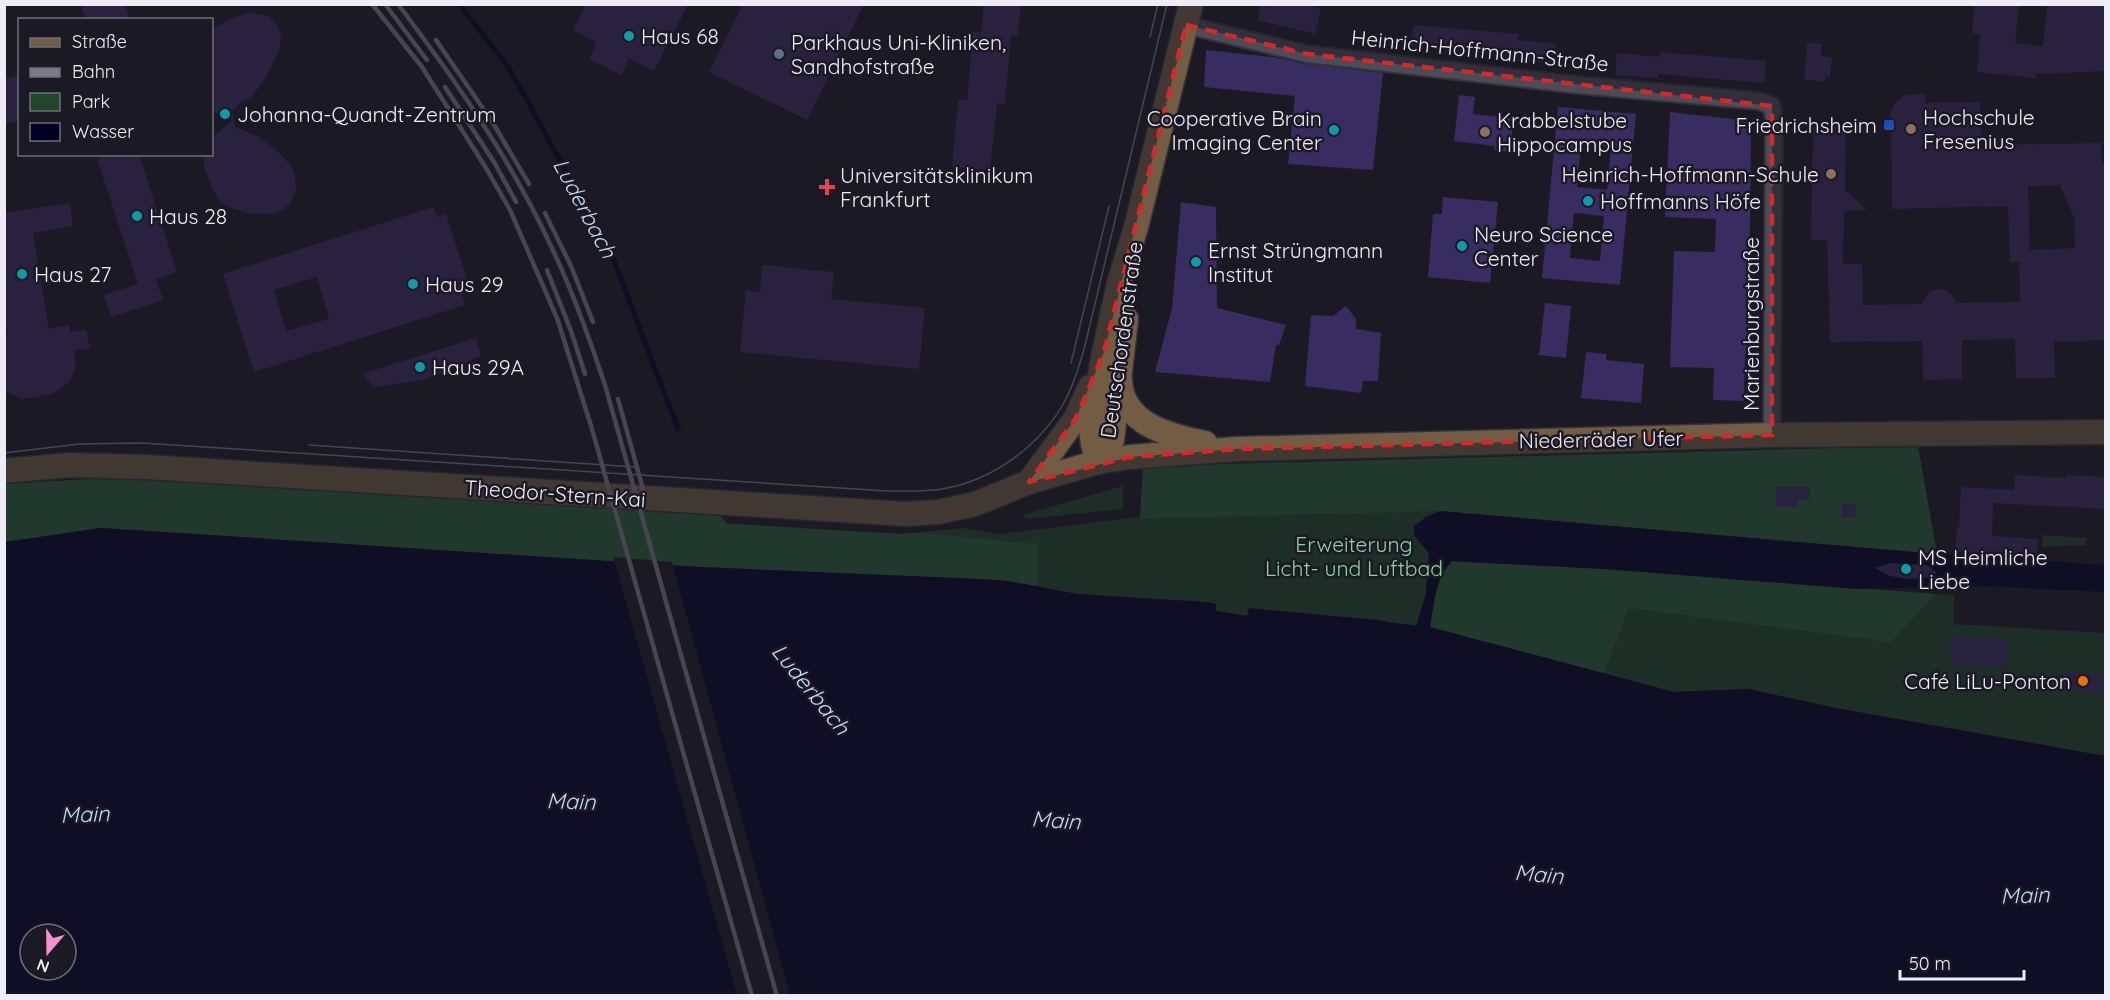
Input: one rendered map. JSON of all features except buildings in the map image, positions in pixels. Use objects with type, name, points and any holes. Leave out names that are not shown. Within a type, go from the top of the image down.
[{"type":"main road","name":"Deutschordenstraße","points":[[1098,462],[1112,440],[1112,358],[1131,288],[1136,227],[1188,15]]},
{"type":"main road","points":[[1112,358],[1128,405],[1155,430],[1173,437],[1237,449]]},
{"type":"main road","points":[[1029,482],[1076,418],[1112,358]]},
{"type":"main road","name":"Niederräder Ufer","points":[[1098,462],[1130,457],[1237,449],[1772,435],[2106,432]]},
{"type":"main road","name":"Theodor-Stern-Kai","points":[[4,471],[69,465],[146,467],[906,514],[938,512],[975,504],[1029,482],[1098,462]]},
{"type":"street","name":"Heinrich-Hoffmann-Straße","points":[[1188,15],[1307,54],[1580,85],[1760,101],[1772,106]]},
{"type":"street","name":"Marienburgstraße","points":[[1772,106],[1774,130],[1772,435]]},
{"type":"highlighted area","points":[[1186,25],[1307,54],[1772,106],[1772,435],[1237,449],[1130,457],[1029,482],[1076,418],[1104,352]]},
{"type":"green space","points":[[1918,446],[1937,554],[1441,511],[1140,519],[1143,466]]},
{"type":"green space","points":[[121,477],[593,505],[721,516],[727,524],[900,534],[920,533],[1037,544],[1037,586],[979,579],[699,567],[101,528],[5,542],[5,484]]},
{"type":"green space","points":[[1123,486],[1123,509],[1026,519],[1023,515]]},
{"type":"green space","name":"Erweiterung Licht- und Luftbad","points":[[1320,495],[1937,554],[1441,511],[1414,535],[1429,553],[1426,594],[1417,626],[1376,620],[1249,609],[1247,616],[1216,611],[1216,605],[1077,594],[690,521],[900,534],[962,528],[999,534]]},
{"type":"green space","points":[[2043,535],[2087,538],[2086,545],[2042,547]]},
{"type":"green space","name":"Erweiterung Licht- und Luftbad","points":[[1451,561],[1604,569],[1936,594],[1891,642],[1629,608],[1604,673],[1430,628],[1438,584]]},
{"type":"green space","points":[[1604,569],[1954,595],[1954,624],[2105,633],[2105,756],[1841,709],[1748,689],[1674,692],[1430,628]]},
{"type":"water","name":"Main","points":[[1440,511],[1937,554],[2105,565],[2105,592],[1980,586],[1855,589],[1604,569],[1452,561],[1439,584],[1430,627],[1674,692],[1748,689],[1841,709],[2105,756],[2105,995],[5,996],[5,542],[101,528],[699,567],[979,579],[1008,581],[1077,594],[1207,602],[1216,604],[1216,611],[1247,616],[1249,608],[1416,626],[1426,594],[1429,553],[1414,535],[1414,526]]},
{"type":"pier","points":[[613,557],[672,562],[790,995],[737,995]]},
{"type":"waterway","name":"Luderbach","points":[[459,4],[509,68],[611,253],[678,429]]},
{"type":"tram line","points":[[1150,37],[1158,4]]},
{"type":"tram line","points":[[4,453],[79,444],[142,443],[887,491],[935,490],[961,485],[996,470],[1028,447],[1055,417],[1072,386],[1085,345],[1167,4]]},
{"type":"tram line","points":[[1071,363],[1109,206]]},
{"type":"tram line","points":[[309,445],[635,467]]},
{"type":"railway","points":[[372,4],[422,67],[486,168],[510,210],[557,318],[592,429],[752,996]]},
{"type":"railway","points":[[385,4],[427,60]]},
{"type":"railway","points":[[398,4],[461,91],[499,150],[534,212],[580,313],[605,385],[777,996]]},
{"type":"railway","points":[[436,40],[493,123],[529,184]]},
{"type":"railway","points":[[445,87],[494,162],[516,202]]},
{"type":"railway","points":[[545,213],[571,266],[593,322]]},
{"type":"railway","points":[[547,270],[585,374]]},
{"type":"railway","points":[[618,399],[643,489]]},
{"type":"place","name":"Haus 68","points":[[629,36]]},
{"type":"place","name":"Parkhaus Uni-Kliniken, Sandhofstraße","points":[[779,54]]},
{"type":"place","name":"Johanna-Quandt-Zentrum","points":[[225,114]]},
{"type":"place","name":"Friedrichsheim","points":[[1889,125]]},
{"type":"place","name":"Hochschule Fresenius","points":[[1911,129]]},
{"type":"place","name":"Cooperative Brain Imaging Center","points":[[1334,130]]},
{"type":"place","name":"Krabbelstube Hippocampus","points":[[1485,132]]},
{"type":"place","name":"Heinrich-Hoffmann-Schule","points":[[1831,174]]},
{"type":"place","name":"Universitätsklinikum Frankfurt","points":[[827,187]]},
{"type":"place","name":"Hoffmanns Höfe","points":[[1588,201]]},
{"type":"place","name":"Haus 28","points":[[137,216]]},
{"type":"place","name":"Neuro Science Center","points":[[1462,246]]},
{"type":"place","name":"Ernst Strüngmann Institut","points":[[1196,262]]},
{"type":"place","name":"Haus 27","points":[[22,274]]},
{"type":"place","name":"Haus 29","points":[[413,284]]},
{"type":"place","name":"Haus 29A","points":[[420,367]]},
{"type":"place","name":"MS Heimliche Liebe","points":[[1906,569]]},
{"type":"place","name":"Café LiLu-Ponton","points":[[2083,681]]}]
